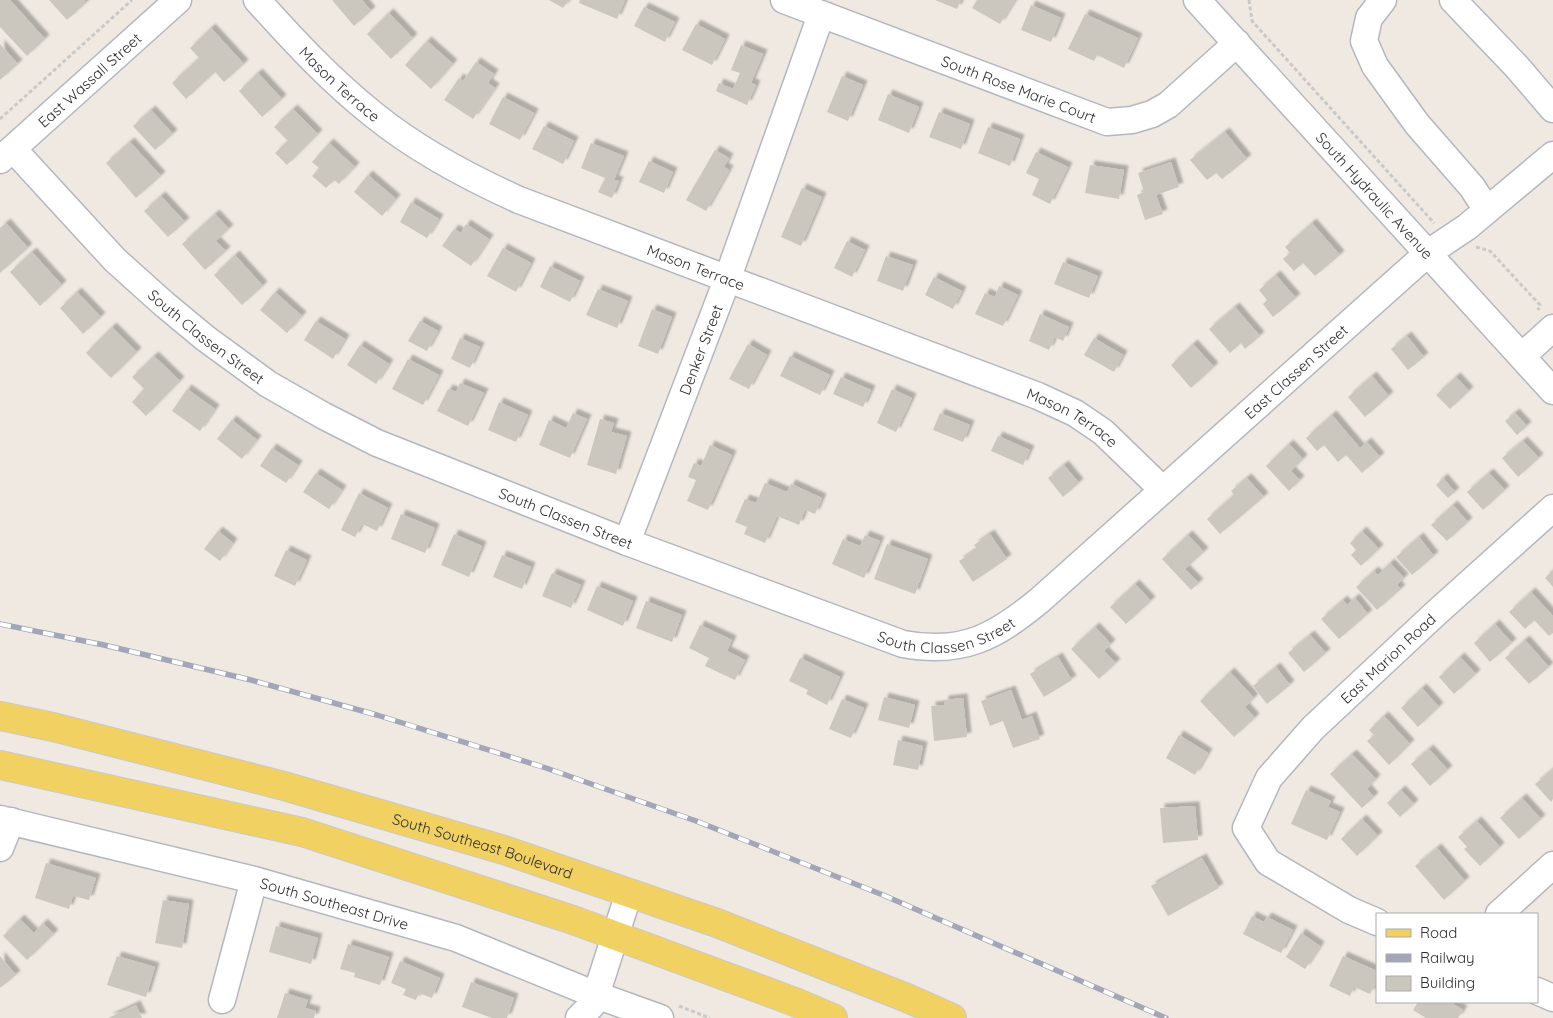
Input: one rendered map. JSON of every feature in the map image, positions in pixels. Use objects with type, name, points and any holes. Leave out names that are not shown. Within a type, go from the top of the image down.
[{"type":"main road","name":"South Southeast Boulevard","points":[[0,716],[53,727],[284,786],[504,850],[717,923],[907,998],[952,1018]]},
{"type":"main road","points":[[0,765],[302,832],[573,920],[795,1002],[833,1018]]},
{"type":"street","name":"East Wassall Street","points":[[6,154],[178,0]]},
{"type":"street","name":"Mason Terrace","points":[[257,0],[312,59],[375,117],[411,142],[484,184],[518,200],[727,280],[1038,396],[1075,413],[1103,432],[1163,490]]},
{"type":"street","name":"South Rose Marie Court","points":[[784,0],[1107,122],[1132,120],[1152,114],[1168,105],[1237,43]]},
{"type":"street","name":"South Hydraulic Avenue","points":[[1197,0],[1553,391]]},
{"type":"street","points":[[1384,0],[1369,18],[1364,41],[1375,66],[1417,124],[1472,187],[1487,210]]},
{"type":"street","points":[[1453,0],[1517,67],[1553,109]]},
{"type":"street","name":"Denker Street","points":[[627,542],[727,280],[821,15]]},
{"type":"street","name":"South Classen Street","points":[[6,154],[115,260],[205,338],[268,384],[324,416],[377,443],[627,542],[903,644],[922,648],[945,648],[967,644],[983,638],[1015,620],[1163,490]]},
{"type":"street","name":"East Classen Street","points":[[1163,490],[1428,253],[1467,227],[1553,155]]},
{"type":"street","points":[[1522,356],[1549,332]]},
{"type":"street","name":"East Marion Road","points":[[1376,922],[1349,910],[1268,862],[1246,828],[1269,778],[1313,728],[1435,614],[1553,508]]},
{"type":"street","points":[[0,848],[6,820]]},
{"type":"street","name":"South Southeast Drive","points":[[6,820],[254,880],[456,938],[596,995],[660,1018]]},
{"type":"street","points":[[1500,913],[1553,865]]},
{"type":"street","points":[[222,1000],[254,880]]},
{"type":"street","points":[[579,1018],[592,1005],[596,995],[629,893]]},
{"type":"street","points":[[1538,991],[1553,998]]},
{"type":"path","points":[[0,119],[132,0]]},
{"type":"path","points":[[1249,0],[1252,21],[1436,224],[1465,244],[1490,251],[1540,304],[1533,321],[1549,332]]},
{"type":"building","points":[[0,0],[10,0],[45,39],[27,56],[0,27]]},
{"type":"building","points":[[49,0],[84,0],[86,3],[67,20]]},
{"type":"building","points":[[332,0],[362,0],[371,11],[354,26]]},
{"type":"building","points":[[549,0],[569,0],[563,8]]},
{"type":"building","points":[[580,0],[625,0],[617,19],[579,3]]},
{"type":"building","points":[[935,0],[961,0],[957,9]]},
{"type":"building","points":[[977,0],[1015,0],[1000,24],[972,8]]},
{"type":"building","points":[[1031,5],[1061,18],[1051,42],[1021,30]]},
{"type":"building","points":[[644,7],[675,22],[665,42],[634,26]]},
{"type":"building","points":[[389,13],[413,38],[391,59],[367,34]]},
{"type":"building","points":[[1085,14],[1138,38],[1124,68],[1097,55],[1094,61],[1068,49]]},
{"type":"building","points":[[696,24],[725,39],[712,65],[682,50]]},
{"type":"building","points":[[211,28],[244,64],[224,82],[215,72],[186,99],[172,83],[199,58],[190,48]]},
{"type":"building","points":[[427,41],[453,64],[431,89],[405,65]]},
{"type":"building","points":[[0,44],[18,64],[0,80]]},
{"type":"building","points":[[741,45],[763,54],[751,83],[756,85],[747,105],[716,91],[719,83],[733,89],[740,73],[731,70]]},
{"type":"building","points":[[476,62],[494,74],[488,83],[495,88],[473,119],[444,100],[459,78],[463,81]]},
{"type":"building","points":[[258,73],[282,99],[262,117],[239,91]]},
{"type":"building","points":[[842,76],[863,85],[848,121],[827,112]]},
{"type":"building","points":[[888,94],[919,107],[909,133],[878,120]]},
{"type":"building","points":[[503,97],[534,113],[520,140],[489,124]]},
{"type":"building","points":[[293,109],[318,134],[287,165],[275,153],[288,141],[274,127]]},
{"type":"building","points":[[151,110],[173,134],[155,150],[133,126]]},
{"type":"building","points":[[939,112],[970,124],[961,149],[929,137]]},
{"type":"building","points":[[544,126],[574,141],[563,164],[532,149]]},
{"type":"building","points":[[988,127],[1020,139],[1010,166],[978,153]]},
{"type":"building","points":[[1225,132],[1247,159],[1222,179],[1216,173],[1207,180],[1190,160]]},
{"type":"building","points":[[130,142],[161,176],[136,198],[106,163]]},
{"type":"building","points":[[329,143],[355,167],[339,184],[334,180],[326,188],[312,176],[319,168],[312,162]]},
{"type":"building","points":[[591,143],[624,156],[614,180],[619,181],[612,198],[598,192],[605,178],[581,168]]},
{"type":"building","points":[[715,150],[729,158],[724,167],[729,170],[706,211],[686,200]]},
{"type":"building","points":[[1036,152],[1068,167],[1050,204],[1032,195],[1039,179],[1026,173]]},
{"type":"building","points":[[649,161],[673,172],[664,193],[639,182]]},
{"type":"building","points":[[1171,162],[1179,187],[1156,195],[1163,214],[1145,220],[1137,195],[1144,192],[1138,173]]},
{"type":"building","points":[[1090,165],[1124,170],[1119,199],[1085,193]]},
{"type":"building","points":[[368,175],[396,199],[382,216],[354,192]]},
{"type":"building","points":[[802,188],[822,197],[801,246],[781,237]]},
{"type":"building","points":[[161,196],[185,222],[168,237],[144,211]]},
{"type":"building","points":[[411,202],[439,219],[427,238],[400,222]]},
{"type":"building","points":[[215,214],[229,229],[216,241],[226,251],[205,270],[182,244]]},
{"type":"building","points":[[6,223],[28,248],[0,273],[0,228]]},
{"type":"building","points":[[1312,223],[1340,255],[1315,276],[1303,263],[1294,271],[1283,259],[1290,253],[1285,247]]},
{"type":"building","points":[[466,224],[489,239],[471,266],[442,246],[454,229],[461,233]]},
{"type":"building","points":[[847,241],[865,250],[852,277],[834,268]]},
{"type":"building","points":[[503,248],[531,263],[516,292],[487,276]]},
{"type":"building","points":[[32,252],[62,285],[40,306],[10,272]]},
{"type":"building","points":[[235,255],[263,286],[242,305],[214,275]]},
{"type":"building","points":[[886,256],[913,265],[903,291],[877,281]]},
{"type":"building","points":[[1063,262],[1098,276],[1089,298],[1054,284]]},
{"type":"building","points":[[550,266],[580,281],[570,302],[540,287]]},
{"type":"building","points":[[1276,275],[1296,298],[1273,317],[1263,304],[1267,300],[1259,290]]},
{"type":"building","points":[[934,277],[962,291],[953,309],[925,295]]},
{"type":"building","points":[[999,286],[1018,295],[1003,326],[975,314],[985,293],[995,297]]},
{"type":"building","points":[[598,289],[628,301],[617,328],[586,315]]},
{"type":"building","points":[[77,292],[101,317],[83,334],[60,308]]},
{"type":"building","points":[[275,292],[302,316],[287,333],[260,310]]},
{"type":"building","points":[[1235,307],[1260,336],[1245,349],[1241,343],[1230,353],[1209,329]]},
{"type":"building","points":[[652,309],[672,317],[658,354],[638,346]]},
{"type":"building","points":[[1040,314],[1069,327],[1063,341],[1055,337],[1049,350],[1029,341]]},
{"type":"building","points":[[316,321],[345,339],[333,359],[304,340]]},
{"type":"building","points":[[420,321],[438,331],[427,351],[408,341]]},
{"type":"building","points":[[112,327],[137,352],[111,378],[86,353]]},
{"type":"building","points":[[1407,336],[1424,357],[1408,370],[1391,349]]},
{"type":"building","points":[[460,338],[480,347],[470,368],[451,359]]},
{"type":"building","points":[[1094,338],[1123,355],[1114,372],[1084,355]]},
{"type":"building","points":[[748,344],[767,355],[749,389],[729,379]]},
{"type":"building","points":[[1193,344],[1214,367],[1191,388],[1171,365]]},
{"type":"building","points":[[360,345],[389,364],[376,384],[347,365]]},
{"type":"building","points":[[154,356],[180,381],[146,416],[132,402],[144,389],[132,377]]},
{"type":"building","points":[[790,356],[830,375],[820,395],[780,376]]},
{"type":"building","points":[[408,359],[439,375],[423,405],[392,389]]},
{"type":"building","points":[[1372,376],[1389,396],[1365,417],[1348,397]]},
{"type":"building","points":[[841,377],[871,390],[863,407],[833,394]]},
{"type":"building","points":[[1456,377],[1469,391],[1450,409],[1436,395]]},
{"type":"building","points":[[460,383],[484,393],[468,426],[437,411],[448,389],[456,392]]},
{"type":"building","points":[[187,389],[215,409],[200,431],[172,411]]},
{"type":"building","points":[[892,389],[912,398],[896,432],[877,423]]},
{"type":"building","points":[[499,402],[528,415],[516,442],[488,430]]},
{"type":"building","points":[[573,413],[587,419],[570,458],[539,445],[549,420],[566,428]]},
{"type":"building","points":[[940,413],[970,425],[963,442],[933,430]]},
{"type":"building","points":[[1515,413],[1527,426],[1517,435],[1505,421]]},
{"type":"building","points":[[1332,415],[1360,448],[1367,442],[1380,457],[1362,473],[1346,455],[1338,462],[1324,445],[1317,451],[1306,438]]},
{"type":"building","points":[[600,419],[614,423],[611,432],[627,436],[616,474],[587,465]]},
{"type":"building","points":[[232,420],[257,440],[242,459],[217,439]]},
{"type":"building","points":[[998,436],[1030,450],[1023,465],[991,451]]},
{"type":"building","points":[[1523,441],[1539,458],[1518,477],[1502,458]]},
{"type":"building","points":[[1289,444],[1303,459],[1291,471],[1300,480],[1289,491],[1266,466]]},
{"type":"building","points":[[710,445],[732,455],[708,510],[687,501],[696,480],[688,477],[694,463],[701,466]]},
{"type":"building","points":[[272,448],[298,465],[286,483],[260,466]]},
{"type":"building","points":[[1064,465],[1079,483],[1063,497],[1048,478]]},
{"type":"building","points":[[316,473],[342,490],[329,509],[303,492]]},
{"type":"building","points":[[1489,473],[1505,490],[1483,510],[1467,492]]},
{"type":"building","points":[[1247,478],[1264,497],[1220,534],[1207,519],[1234,495],[1231,491]]},
{"type":"building","points":[[1443,478],[1455,492],[1448,498],[1436,485]]},
{"type":"building","points":[[765,483],[787,492],[791,484],[822,498],[815,514],[805,510],[799,525],[777,516],[765,543],[744,534],[747,527],[735,522],[745,499],[756,503]]},
{"type":"building","points":[[359,493],[388,508],[377,531],[362,524],[355,537],[341,530]]},
{"type":"building","points":[[1453,505],[1468,522],[1447,541],[1431,525]]},
{"type":"building","points":[[401,514],[435,528],[425,553],[391,539]]},
{"type":"building","points":[[218,531],[233,543],[220,561],[204,549]]},
{"type":"building","points":[[1362,531],[1379,549],[1361,566],[1351,555],[1356,550],[1350,543]]},
{"type":"building","points":[[454,534],[482,546],[469,577],[441,565]]},
{"type":"building","points":[[990,534],[1007,559],[973,582],[959,561],[977,549],[974,545]]},
{"type":"building","points":[[865,535],[880,541],[864,578],[832,564],[843,539],[860,546]]},
{"type":"building","points":[[1188,535],[1204,552],[1185,569],[1199,583],[1191,590],[1162,559]]},
{"type":"building","points":[[1419,537],[1434,556],[1412,575],[1396,557]]},
{"type":"building","points":[[887,544],[928,559],[915,594],[874,579]]},
{"type":"building","points":[[286,550],[307,560],[295,586],[274,576]]},
{"type":"building","points":[[502,555],[531,567],[522,589],[493,577]]},
{"type":"building","points":[[1390,563],[1404,578],[1397,585],[1401,589],[1377,610],[1356,587],[1374,571],[1378,575]]},
{"type":"building","points":[[1553,570],[1553,587],[1545,578]]},
{"type":"building","points":[[552,573],[581,585],[571,608],[542,596]]},
{"type":"building","points":[[1135,584],[1151,601],[1126,624],[1110,607]]},
{"type":"building","points":[[597,586],[633,601],[623,626],[587,610]]},
{"type":"building","points":[[1531,592],[1553,616],[1553,633],[1549,636],[1534,620],[1525,629],[1509,612]]},
{"type":"building","points":[[1355,598],[1368,614],[1339,639],[1321,619],[1343,600],[1347,605]]},
{"type":"building","points":[[646,601],[682,615],[672,642],[636,628]]},
{"type":"building","points":[[1495,624],[1512,643],[1490,662],[1474,643]]},
{"type":"building","points":[[700,625],[732,640],[727,651],[745,660],[735,680],[705,666],[709,658],[689,648]]},
{"type":"building","points":[[1095,627],[1111,644],[1104,651],[1116,663],[1099,679],[1071,649]]},
{"type":"building","points":[[1310,635],[1326,653],[1304,672],[1288,653]]},
{"type":"building","points":[[1525,640],[1549,667],[1529,684],[1505,658]]},
{"type":"building","points":[[1058,657],[1072,680],[1044,697],[1030,674]]},
{"type":"building","points":[[1460,657],[1476,674],[1454,694],[1439,677]]},
{"type":"building","points":[[800,658],[840,677],[827,705],[806,694],[808,690],[789,681]]},
{"type":"building","points":[[1276,667],[1290,685],[1267,704],[1253,686]]},
{"type":"building","points":[[1230,672],[1254,698],[1245,707],[1255,718],[1234,737],[1200,701]]},
{"type":"building","points":[[1422,688],[1439,707],[1418,727],[1401,708]]},
{"type":"building","points":[[1011,690],[1022,720],[1032,716],[1040,739],[1013,748],[1003,721],[990,726],[981,701]]},
{"type":"building","points":[[884,697],[915,705],[909,728],[878,720]]},
{"type":"building","points":[[963,698],[967,737],[934,741],[931,706],[944,705],[944,700]]},
{"type":"building","points":[[842,699],[864,708],[851,738],[829,729]]},
{"type":"building","points":[[1384,716],[1410,744],[1389,765],[1367,741],[1374,735],[1369,730]]},
{"type":"building","points":[[1179,735],[1208,753],[1195,775],[1166,758]]},
{"type":"building","points":[[898,740],[923,746],[918,770],[893,765]]},
{"type":"building","points":[[1429,749],[1448,770],[1430,786],[1411,764]]},
{"type":"building","points":[[1352,754],[1376,779],[1367,789],[1374,797],[1362,808],[1330,774]]},
{"type":"building","points":[[1553,769],[1553,799],[1551,802],[1535,784]]},
{"type":"building","points":[[1306,790],[1331,801],[1328,807],[1340,812],[1327,840],[1291,824]]},
{"type":"building","points":[[1401,790],[1414,804],[1400,817],[1387,803]]},
{"type":"building","points":[[1522,798],[1541,819],[1519,839],[1500,818]]},
{"type":"building","points":[[1195,806],[1198,840],[1163,843],[1160,808]]},
{"type":"building","points":[[1362,819],[1378,836],[1357,856],[1341,839]]},
{"type":"building","points":[[1477,821],[1500,847],[1480,866],[1464,849],[1467,847],[1458,837]]},
{"type":"building","points":[[1437,848],[1465,881],[1444,900],[1415,866]]},
{"type":"building","points":[[1202,858],[1219,888],[1168,916],[1151,886]]},
{"type":"building","points":[[46,863],[96,878],[89,900],[73,896],[69,909],[35,898]]},
{"type":"building","points":[[163,900],[189,904],[182,948],[155,943]]},
{"type":"building","points":[[1252,916],[1264,922],[1267,917],[1293,930],[1281,953],[1243,934]]},
{"type":"building","points":[[20,919],[34,933],[43,923],[54,934],[27,960],[3,936]]},
{"type":"building","points":[[276,926],[318,938],[311,964],[269,952]]},
{"type":"building","points":[[1301,933],[1320,946],[1305,969],[1286,957]]},
{"type":"building","points":[[348,944],[389,957],[380,985],[354,977],[355,973],[340,969]]},
{"type":"building","points":[[0,956],[16,975],[0,988]]},
{"type":"building","points":[[117,956],[155,967],[146,997],[107,985]]},
{"type":"building","points":[[1343,956],[1376,971],[1376,983],[1370,994],[1354,987],[1350,996],[1329,986]]},
{"type":"building","points":[[400,961],[440,978],[432,998],[419,993],[416,1000],[403,995],[406,989],[391,983]]},
{"type":"building","points":[[471,982],[514,998],[507,1018],[492,1018],[462,1007]]},
{"type":"building","points":[[285,993],[308,1000],[305,1008],[316,1011],[314,1018],[277,1018]]},
{"type":"building","points":[[1417,1003],[1452,1003],[1463,1010],[1458,1018],[1426,1018],[1413,1010]]},
{"type":"building","points":[[136,1005],[142,1018],[108,1018]]},
{"type":"railway","points":[[0,624],[104,645],[251,680],[377,715],[546,768],[696,821],[883,895],[1166,1018]]}]
